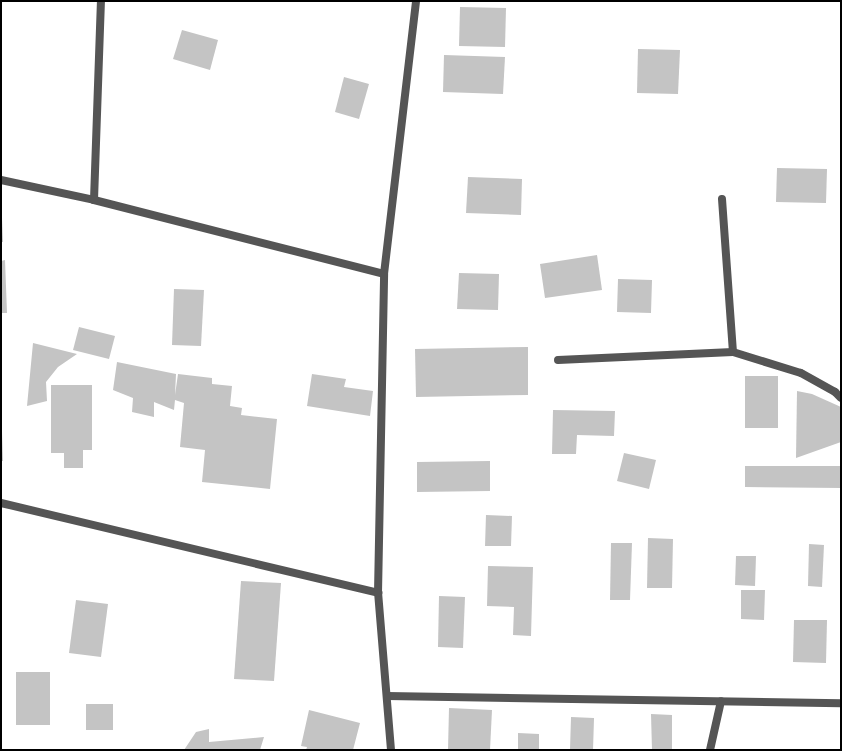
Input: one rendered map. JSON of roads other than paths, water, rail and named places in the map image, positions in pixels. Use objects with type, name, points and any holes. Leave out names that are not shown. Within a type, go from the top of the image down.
[{"type":"street","points":[[94,200],[101,1]]},
{"type":"street","points":[[391,750],[378,593],[384,274],[416,1]]},
{"type":"street","points":[[1,180],[94,200],[384,274]]},
{"type":"street","points":[[722,199],[733,352]]},
{"type":"street","points":[[558,360],[733,352],[801,373],[835,392],[841,398]]},
{"type":"street","points":[[1,503],[378,593]]},
{"type":"street","points":[[387,696],[841,703]]},
{"type":"street","points":[[710,750],[721,701]]}]
